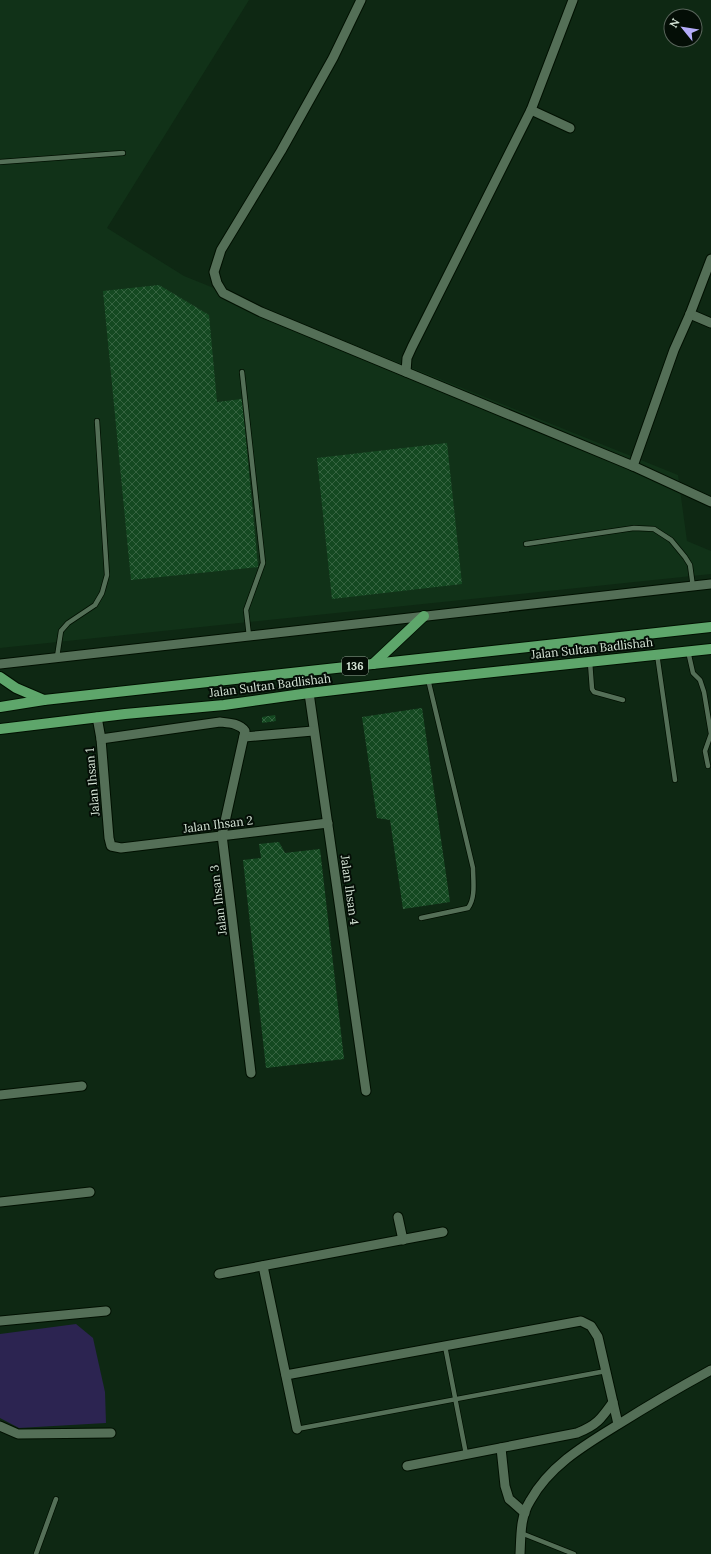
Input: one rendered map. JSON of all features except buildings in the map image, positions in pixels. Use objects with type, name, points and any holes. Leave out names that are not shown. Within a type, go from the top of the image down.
[{"type":"main road","points":[[373,664],[424,616]]},
{"type":"main road","name":"Jalan Sultan Badlishah","points":[[0,707],[44,700],[711,627]]},
{"type":"main road","name":"Jalan Sultan Badlishah","points":[[0,729],[97,717],[224,705],[428,679],[711,649]]},
{"type":"main road","points":[[0,677],[16,688],[44,700]]},
{"type":"street","points":[[361,0],[333,58],[281,151],[221,250],[214,272],[217,283],[223,293],[262,312],[633,466],[711,502]]},
{"type":"street","points":[[406,372],[406,358],[531,110],[574,0]]},
{"type":"street","points":[[531,110],[570,128]]},
{"type":"street","points":[[633,466],[671,358],[711,259]]},
{"type":"street","points":[[690,314],[711,323]]},
{"type":"street","points":[[0,664],[711,584]]},
{"type":"street","name":"Jalan Ihsan 4","points":[[309,693],[313,731],[328,823],[366,1091]]},
{"type":"street","name":"Jalan Ihsan 1","points":[[97,717],[101,739],[109,838],[111,846]]},
{"type":"street","name":"Jalan Ihsan 3","points":[[101,739],[220,722],[242,727],[244,731],[222,835],[251,1074]]},
{"type":"street","points":[[244,736],[313,731]]},
{"type":"street","name":"Jalan Ihsan 2","points":[[111,846],[121,848],[328,823]]},
{"type":"street","points":[[0,1094],[82,1086]]},
{"type":"street","points":[[0,1202],[90,1192]]},
{"type":"street","points":[[398,1217],[403,1240]]},
{"type":"street","points":[[219,1274],[443,1232]]},
{"type":"street","points":[[263,1266],[297,1429]]},
{"type":"street","points":[[0,1320],[106,1311]]},
{"type":"street","points":[[286,1375],[581,1321],[591,1326],[598,1337],[618,1424]]},
{"type":"street","points":[[520,1554],[521,1525],[529,1501],[549,1474],[578,1449],[711,1370]]},
{"type":"street","points":[[407,1466],[577,1433],[590,1428],[599,1421],[613,1402]]},
{"type":"street","points":[[0,1426],[18,1434],[111,1432]]},
{"type":"street","points":[[501,1448],[505,1486],[509,1499],[525,1513]]},
{"type":"lane","points":[[0,162],[123,153]]},
{"type":"lane","points":[[242,372],[263,564],[246,610],[249,636]]},
{"type":"lane","points":[[57,657],[61,631],[68,623],[95,605],[102,593],[107,575],[97,421]]},
{"type":"lane","points":[[526,544],[634,528],[654,528],[671,540],[685,556],[690,565],[693,587]]},
{"type":"lane","points":[[688,651],[693,673],[700,680],[704,692],[711,734],[705,751],[708,766]]},
{"type":"lane","points":[[657,654],[676,780]]},
{"type":"lane","points":[[590,662],[592,689],[594,692],[623,700]]},
{"type":"lane","points":[[422,918],[468,908],[471,904],[473,891],[473,868],[428,679]]},
{"type":"lane","points":[[445,1346],[466,1454]]},
{"type":"lane","points":[[297,1429],[606,1371]]},
{"type":"lane","points":[[36,1554],[56,1500]]},
{"type":"lane","points":[[521,1534],[574,1554]]},
{"type":"shaded area","points":[[0,0],[249,0],[107,228],[184,276],[678,475],[687,541],[711,551],[711,574],[0,648]]},
{"type":"shaded area","points":[[76,1324],[93,1338],[105,1392],[106,1423],[19,1428],[0,1418],[0,1334]]}]
